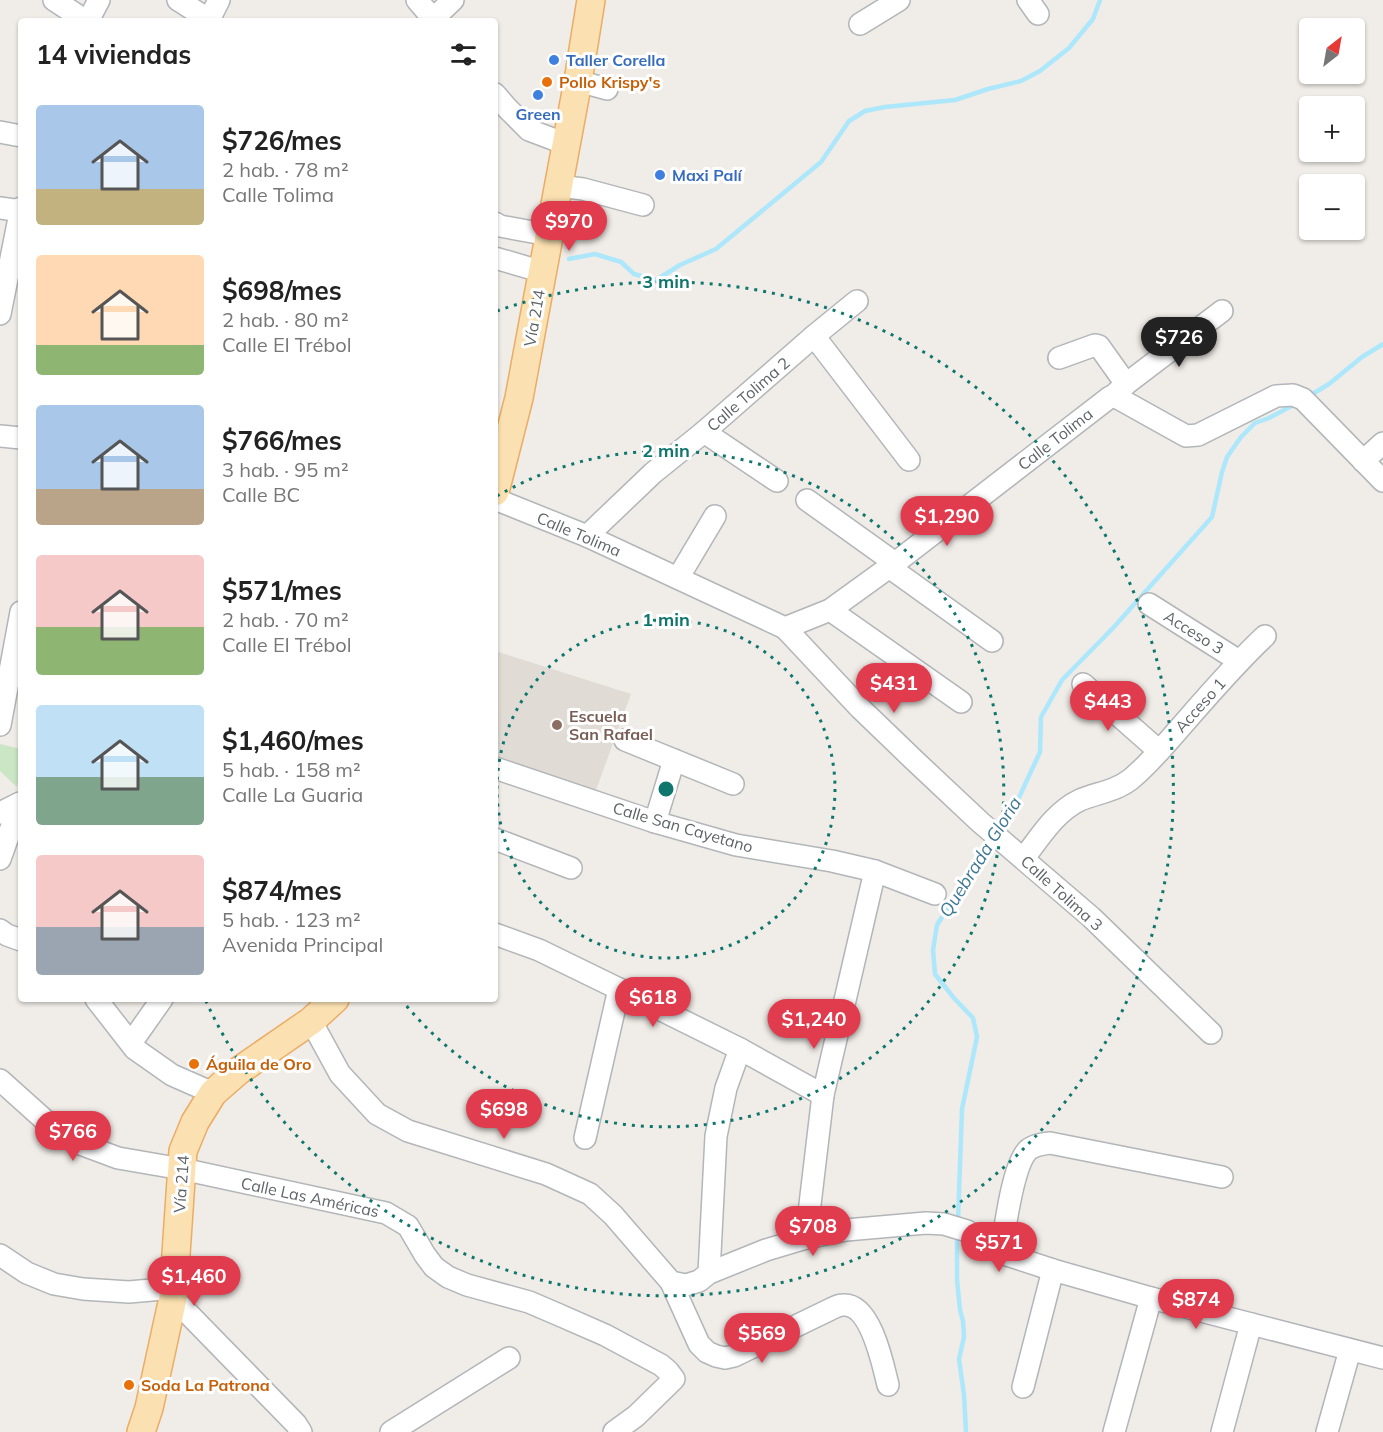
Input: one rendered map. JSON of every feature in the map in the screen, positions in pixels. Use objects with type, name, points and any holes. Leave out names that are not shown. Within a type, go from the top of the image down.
[{"type":"main road","name":"Vía 214","points":[[498,482],[519,398],[591,0]]},
{"type":"main road","name":"Vía 214","points":[[147,1429],[174,1293],[183,1151],[195,1122],[213,1093],[237,1071],[311,1021],[331,1002]]},
{"type":"street","points":[[54,0],[82,18]]},
{"type":"street","points":[[89,18],[99,0]]},
{"type":"street","points":[[178,0],[202,18],[219,0]]},
{"type":"street","points":[[417,0],[432,18]]},
{"type":"street","points":[[436,18],[453,0]]},
{"type":"street","points":[[860,24],[899,0]]},
{"type":"street","points":[[578,81],[607,89]]},
{"type":"street","points":[[498,97],[529,130],[566,144]]},
{"type":"street","points":[[0,132],[18,135]]},
{"type":"street","points":[[559,186],[583,189],[643,205]]},
{"type":"street","points":[[0,208],[18,210]]},
{"type":"street","points":[[0,314],[3,286],[18,223]]},
{"type":"street","points":[[498,225],[549,235]]},
{"type":"street","points":[[498,259],[543,272]]},
{"type":"street","name":"Calle Tolima 2","points":[[587,536],[652,473],[705,432],[857,301]]},
{"type":"street","name":"Calle Tolima","points":[[498,491],[587,536],[784,628],[830,610],[892,565],[1222,311]]},
{"type":"street","points":[[814,336],[909,460]]},
{"type":"street","points":[[1059,358],[1095,345],[1099,346],[1119,390],[1186,436],[1198,435],[1276,396],[1293,395],[1304,399],[1383,481]]},
{"type":"street","points":[[705,432],[777,481]]},
{"type":"street","points":[[0,436],[18,438]]},
{"type":"street","points":[[1363,461],[1383,443]]},
{"type":"street","points":[[807,500],[992,641]]},
{"type":"street","points":[[678,578],[715,516]]},
{"type":"street","name":"Acceso 3","points":[[1149,604],[1239,661]]},
{"type":"street","points":[[830,610],[961,702]]},
{"type":"street","points":[[0,725],[18,628]]},
{"type":"street","name":"Calle Tolima 3","points":[[784,628],[860,708],[980,822],[1091,917],[1211,1033]]},
{"type":"street","name":"Acceso 1","points":[[1016,852],[1064,809],[1129,781],[1239,661],[1265,636]]},
{"type":"street","points":[[1083,684],[1158,751]]},
{"type":"street","points":[[625,740],[733,784]]},
{"type":"street","points":[[655,822],[674,760]]},
{"type":"street","name":"Calle San Cayetano","points":[[498,769],[655,822],[736,844],[875,871],[935,894]]},
{"type":"street","points":[[0,859],[12,816]]},
{"type":"street","points":[[498,840],[571,868]]},
{"type":"street","points":[[806,1238],[823,1095],[875,871]]},
{"type":"street","points":[[0,930],[18,939]]},
{"type":"street","points":[[498,935],[539,950],[619,989],[740,1049],[823,1095]]},
{"type":"street","points":[[585,1138],[619,989]]},
{"type":"street","points":[[98,1002],[135,1049],[172,1075],[213,1093]]},
{"type":"street","points":[[131,1043],[160,1002]]},
{"type":"street","points":[[311,1021],[340,1074],[377,1114],[408,1131],[546,1174],[590,1194],[613,1215],[671,1282],[699,1344],[708,1352],[725,1358],[734,1356],[829,1310],[843,1305],[849,1306],[860,1314],[872,1329],[888,1385]]},
{"type":"street","points":[[709,1273],[716,1136],[726,1088],[740,1049]]},
{"type":"street","name":"Calle Las Américas","points":[[0,1080],[48,1124],[75,1142],[118,1158],[182,1169],[386,1213],[408,1226],[434,1268],[448,1277],[466,1285],[529,1302],[567,1318],[605,1335],[669,1371],[674,1379],[636,1416],[614,1432]]},
{"type":"street","points":[[1001,1253],[1016,1172],[1021,1159],[1030,1149],[1040,1144],[1050,1143],[1222,1177]]},
{"type":"street","points":[[671,1282],[686,1285],[699,1281],[709,1273],[766,1250],[806,1238],[846,1230],[926,1223],[944,1224],[967,1231],[1001,1253],[1053,1270],[1151,1298],[1383,1358]]},
{"type":"street","points":[[0,1255],[27,1273],[54,1284],[129,1292],[174,1293],[301,1432]]},
{"type":"street","points":[[1023,1388],[1053,1270]]},
{"type":"street","points":[[1114,1432],[1151,1298]]},
{"type":"street","points":[[1221,1432],[1251,1324]]},
{"type":"street","points":[[1327,1432],[1350,1350]]},
{"type":"street","points":[[391,1432],[509,1358]]},
{"type":"shaded area","name":"Escuela San Rafael","points":[[498,652],[631,694],[596,790],[498,758]]},
{"type":"green space","points":[[0,744],[18,748],[17,787],[0,771]]},
{"type":"waterway","points":[[569,259],[595,254],[621,262],[634,274],[656,280],[680,265],[716,249],[821,162],[849,121],[865,111],[955,100],[1021,81],[1040,71],[1069,48],[1093,19],[1100,0]]},
{"type":"waterway","name":"Quebrada Gloria","points":[[1309,396],[1383,344]]},
{"type":"waterway","name":"Quebrada Gloria","points":[[1000,831],[1010,817],[1040,752],[1041,717],[1062,680],[1113,628],[1212,517],[1227,457],[1241,437],[1255,423],[1297,403]]},
{"type":"waterway","name":"Quebrada Gloria","points":[[958,1221],[962,1109],[977,1037],[973,1018],[935,974],[933,950],[937,925],[967,877],[994,840]]},
{"type":"waterway","name":"Quebrada Gloria","points":[[957,1235],[957,1280],[964,1337],[959,1359],[966,1432]]},
{"type":"place","name":"Taller Corella","points":[[554,60]]},
{"type":"place","name":"Pollo Krispy's","points":[[547,82]]},
{"type":"place","name":"Green","points":[[538,95]]},
{"type":"place","name":"Maxi Palí","points":[[660,175]]},
{"type":"place","name":"Escuela San Rafael","points":[[557,725]]},
{"type":"place","name":"Águila de Oro","points":[[194,1064]]},
{"type":"place","name":"Soda La Patrona","points":[[129,1385]]}]
